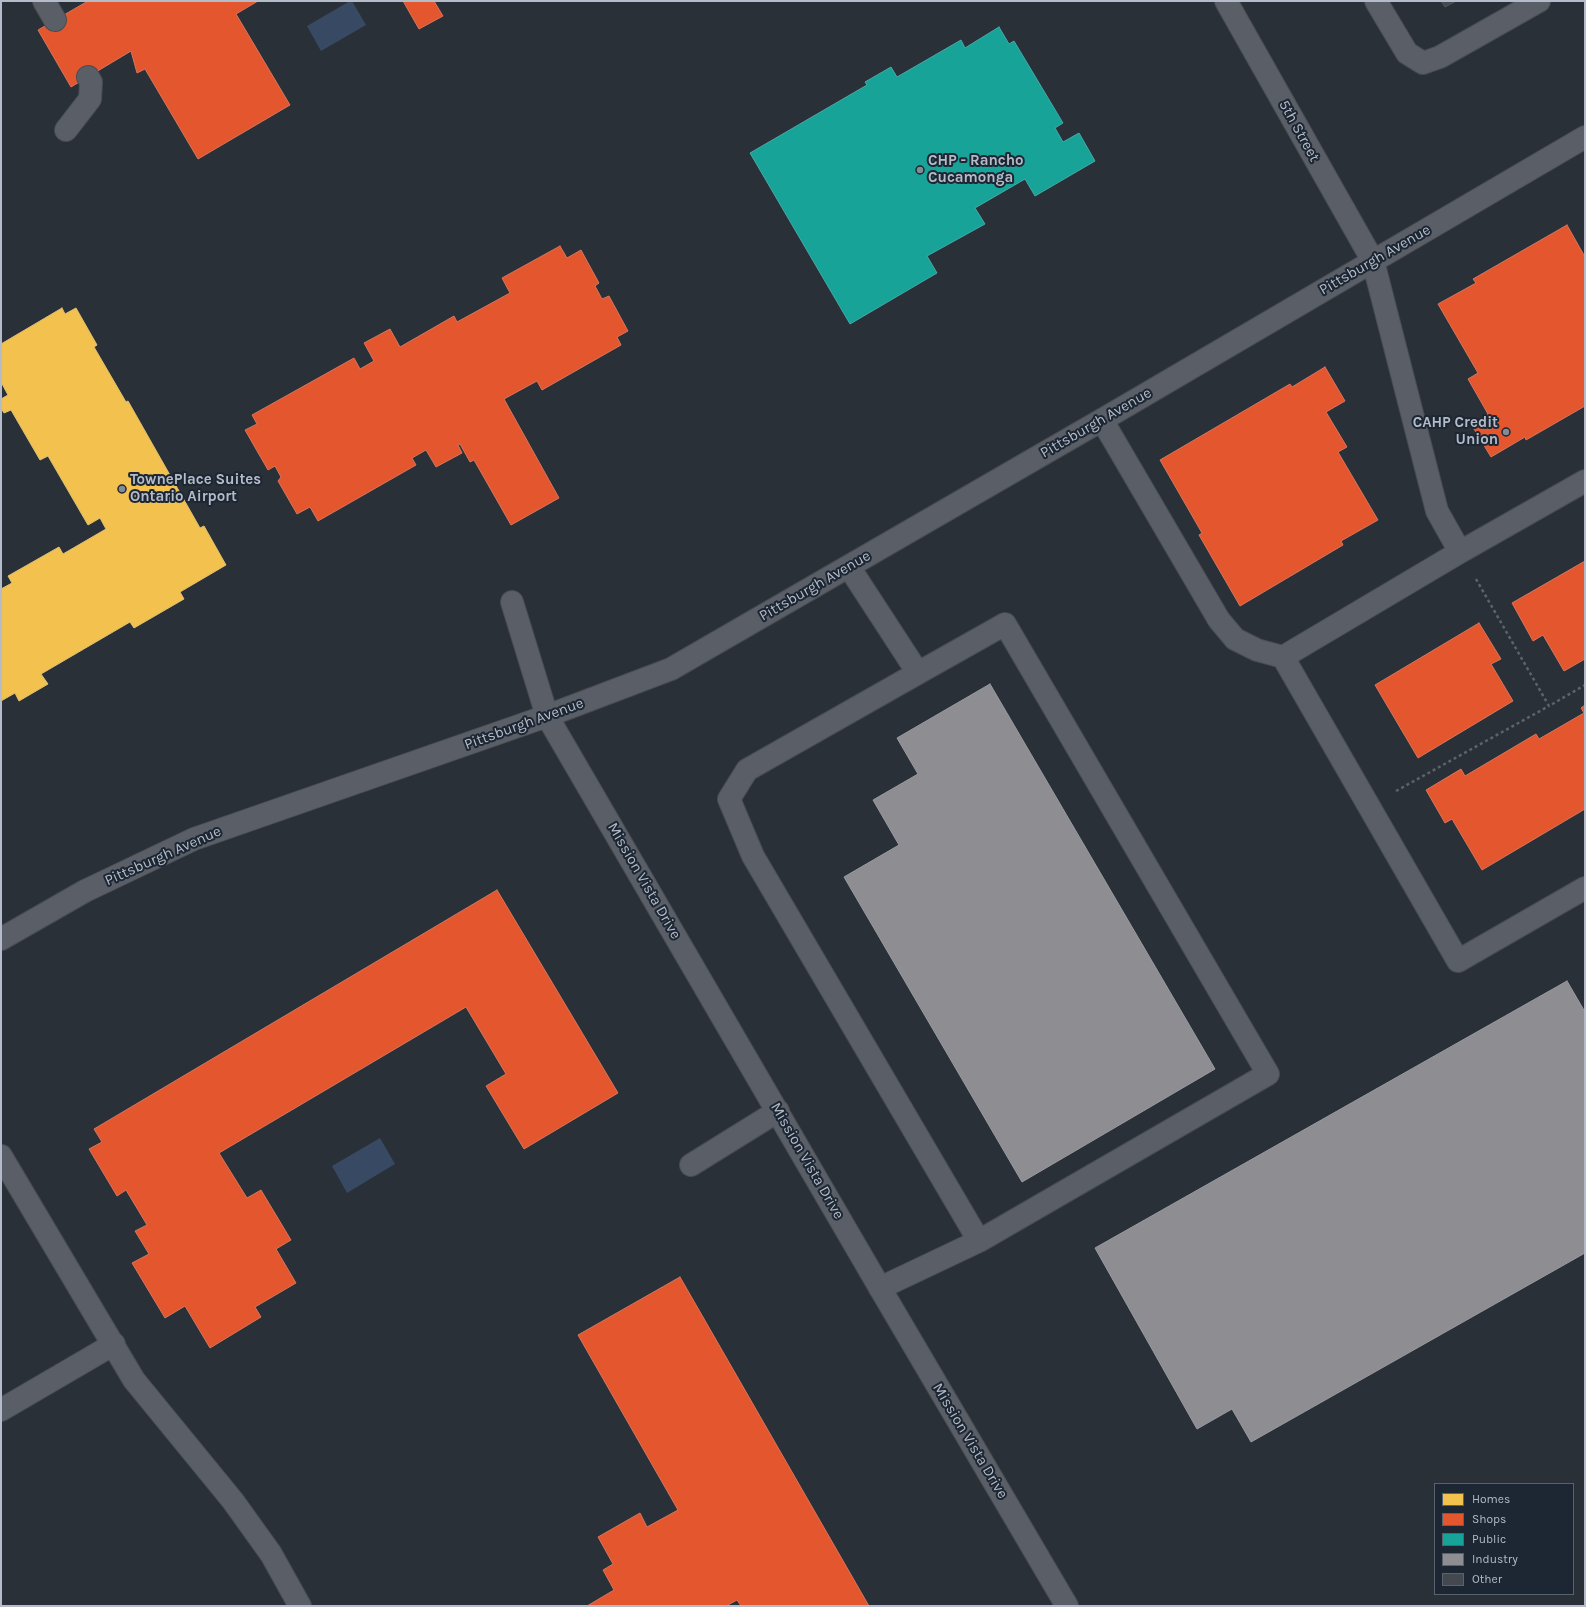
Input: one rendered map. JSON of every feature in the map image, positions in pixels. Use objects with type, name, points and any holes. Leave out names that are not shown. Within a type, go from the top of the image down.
[{"type":"street","points":[[44,1],[55,20]]},
{"type":"street","name":"5th Street","points":[[1226,1],[1373,261],[1437,511],[1460,552]]},
{"type":"street","points":[[1376,1],[1407,53],[1423,63],[1440,57],[1539,1]]},
{"type":"street","points":[[66,130],[90,99],[91,82],[88,77]]},
{"type":"street","name":"Pittsburgh Avenue","points":[[1,940],[85,891],[194,839],[547,716],[671,669],[1102,420],[1585,137]]},
{"type":"street","points":[[1102,420],[1219,620],[1235,639],[1256,650],[1283,657],[1460,552],[1585,481]]},
{"type":"street","points":[[849,567],[918,673]]},
{"type":"street","name":"Mission Vista Drive","points":[[512,602],[547,716],[1067,1606]]},
{"type":"street","points":[[880,1288],[978,1241],[1268,1074],[1005,624],[747,770],[729,799],[753,856],[978,1241]]},
{"type":"street","points":[[1283,657],[1458,961],[1585,888]]},
{"type":"street","points":[[691,1165],[778,1111]]},
{"type":"street","points":[[1,1156],[134,1380],[233,1501],[271,1554],[291,1603]]},
{"type":"street","points":[[1,1410],[114,1344]]},
{"type":"path","points":[[1460,552],[1549,706]]},
{"type":"path","points":[[1369,806],[1585,685]]},
{"type":"water","points":[[352,1],[366,25],[321,51],[307,26]]},
{"type":"water","points":[[380,1138],[395,1164],[347,1193],[332,1166]]},
{"type":"building: Homes","name":"TownePlace Suites Ontario Airport","points":[[62,308],[65,314],[76,308],[97,345],[94,347],[126,402],[128,401],[200,528],[204,526],[226,565],[180,592],[184,599],[134,628],[130,622],[41,674],[48,684],[19,701],[15,693],[1,701],[1,589],[12,583],[8,576],[59,547],[63,554],[106,529],[100,518],[88,525],[48,456],[40,460],[11,410],[4,413],[1,408],[1,399],[8,395],[1,382],[1,344]]},
{"type":"building: Shops","points":[[88,1],[258,1],[236,14],[290,105],[198,159],[145,69],[137,73],[131,51],[71,87],[38,30]]},
{"type":"building: Shops","points":[[403,1],[434,1],[443,16],[419,29]]},
{"type":"building: Shops","points":[[1567,225],[1585,257],[1585,406],[1526,440],[1525,437],[1491,457],[1471,424],[1488,414],[1468,379],[1478,373],[1438,304],[1476,283],[1473,279]]},
{"type":"building: Shops","points":[[560,246],[567,258],[581,250],[599,283],[595,286],[602,299],[609,296],[628,331],[617,337],[621,345],[542,390],[537,381],[504,399],[559,498],[511,525],[474,460],[470,462],[460,444],[458,445],[462,453],[436,467],[426,450],[412,458],[416,465],[318,521],[310,507],[297,514],[278,481],[281,477],[275,466],[268,470],[245,430],[257,424],[252,415],[354,358],[360,369],[374,361],[364,343],[390,329],[400,347],[454,316],[457,322],[510,293],[502,278]]},
{"type":"building: Shops","points":[[1325,367],[1345,401],[1326,412],[1347,447],[1338,452],[1378,520],[1341,541],[1343,545],[1240,606],[1199,535],[1202,533],[1160,460],[1290,384],[1292,387]]},
{"type":"building: Shops","points":[[1585,561],[1585,659],[1564,671],[1543,635],[1533,641],[1512,603]]},
{"type":"building: Shops","points":[[1479,623],[1501,659],[1491,664],[1513,701],[1418,758],[1375,685]]},
{"type":"building: Shops","points":[[1585,705],[1585,809],[1482,870],[1452,819],[1445,823],[1426,790],[1461,769],[1465,776],[1536,734],[1539,739],[1584,713],[1581,708]]},
{"type":"building: Shops","points":[[497,890],[618,1093],[524,1149],[486,1086],[506,1074],[466,1007],[219,1153],[247,1198],[261,1190],[291,1240],[276,1249],[296,1283],[255,1307],[261,1317],[210,1348],[185,1306],[165,1318],[132,1263],[149,1254],[135,1231],[147,1225],[126,1190],[117,1196],[89,1149],[102,1142],[94,1129]]},
{"type":"building: Shops","points":[[680,1277],[869,1606],[741,1606],[737,1600],[726,1606],[587,1606],[614,1590],[603,1570],[613,1564],[598,1537],[640,1513],[647,1527],[678,1510],[578,1335]]},
{"type":"building: Public","name":"CHP - Rancho Cucamonga","points":[[999,27],[1009,44],[1014,41],[1063,123],[1055,128],[1063,142],[1079,133],[1095,161],[1035,196],[1025,179],[975,208],[985,224],[927,256],[937,273],[850,324],[750,153],[867,85],[865,82],[891,67],[897,77],[961,40],[965,48]]},
{"type":"building: Industry","points":[[990,684],[1215,1069],[1022,1182],[844,877],[899,845],[873,800],[918,774],[897,738]]},
{"type":"building: Industry","points":[[1567,981],[1585,1012],[1585,1253],[1251,1442],[1232,1409],[1197,1429],[1095,1248]]},
{"type":"building: Other","points":[[1441,1],[1456,1],[1445,7]]},
{"type":"place","name":"CHP - Rancho Cucamonga","points":[[920,170]]},
{"type":"place","name":"CAHP Credit Union","points":[[1506,432]]},
{"type":"place","name":"TownePlace Suites Ontario Airport","points":[[122,489]]}]
